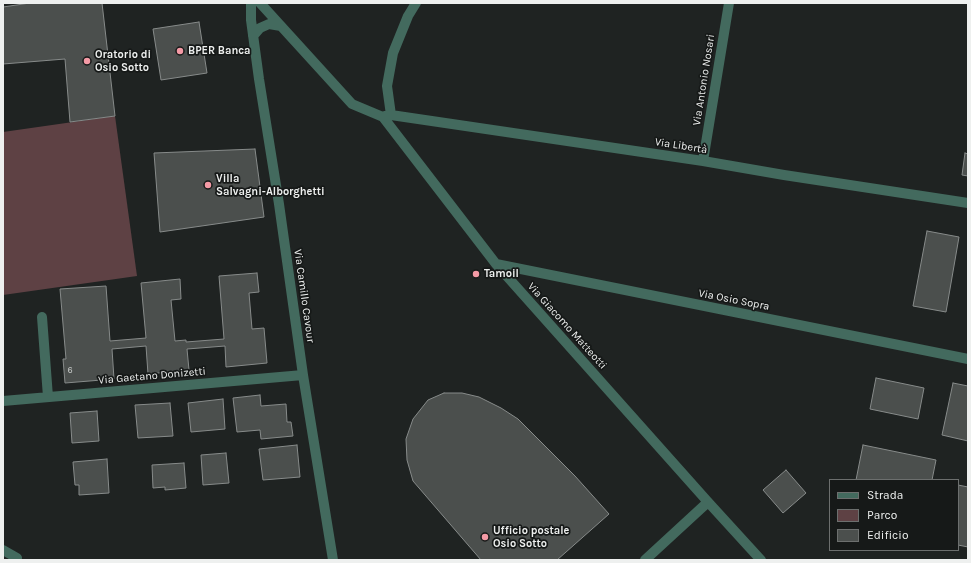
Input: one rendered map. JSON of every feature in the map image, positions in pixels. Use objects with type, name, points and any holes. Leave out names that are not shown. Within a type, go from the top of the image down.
[{"type":"street","name":"Via Camillo Cavour","points":[[251,3],[251,20],[259,79],[279,204],[303,375],[333,560]]},
{"type":"street","name":"Via Giacomo Matteotti","points":[[260,3],[352,104],[387,116],[496,264],[761,560]]},
{"type":"street","points":[[387,116],[387,86],[393,53],[408,16],[416,3]]},
{"type":"street","name":"Via Antonio Nosari","points":[[703,162],[729,3]]},
{"type":"street","points":[[253,36],[260,28],[269,24],[281,26]]},
{"type":"street","name":"Via Libertà","points":[[387,116],[703,162],[968,203]]},
{"type":"street","name":"Via Osio Sopra","points":[[496,264],[968,359]]},
{"type":"street","points":[[42,317],[48,397]]},
{"type":"street","name":"Via Gaetano Donizetti","points":[[3,401],[303,375]]},
{"type":"street","points":[[645,560],[708,502]]},
{"type":"street","points":[[3,550],[17,558],[16,560]]},
{"type":"green space","points":[[115,116],[137,276],[3,295],[3,132]]},
{"type":"building","name":"Oratorio di Osio Sotto","points":[[30,3],[102,3],[115,116],[70,122],[65,59],[3,64],[3,7]]},
{"type":"building","points":[[199,22],[207,73],[161,80],[153,29]]},
{"type":"building","name":"Villa Salvagni-Alborghetti","points":[[255,149],[264,217],[160,232],[154,153]]},
{"type":"building","points":[[965,153],[968,154],[968,176],[962,175]]},
{"type":"building","points":[[927,231],[959,237],[946,312],[913,306]]},
{"type":"building","points":[[257,273],[259,292],[249,293],[252,329],[264,328],[267,363],[226,367],[225,346],[187,349],[189,370],[148,374],[146,346],[112,349],[114,379],[65,383],[63,359],[66,359],[60,289],[106,286],[110,341],[146,338],[141,283],[180,279],[181,299],[171,300],[175,341],[186,340],[186,342],[224,339],[219,276]]},
{"type":"building","points":[[876,378],[924,388],[918,419],[870,409]]},
{"type":"building","points":[[953,383],[968,386],[968,441],[942,435]]},
{"type":"building","points":[[444,393],[462,393],[479,397],[501,408],[518,419],[575,476],[609,514],[557,560],[481,560],[413,481],[407,460],[406,439],[413,419],[428,400]]},
{"type":"building","points":[[260,395],[261,406],[286,404],[287,422],[291,422],[293,436],[261,439],[260,430],[237,432],[233,398]]},
{"type":"building","points":[[223,399],[225,429],[191,432],[188,403]]},
{"type":"building","points":[[170,403],[173,436],[138,438],[135,405]]},
{"type":"building","points":[[97,411],[99,441],[72,443],[70,413]]},
{"type":"building","points":[[297,445],[300,477],[263,480],[259,449]]},
{"type":"building","points":[[863,445],[936,460],[932,479],[856,479]]},
{"type":"building","points":[[226,453],[229,483],[203,485],[201,455]]},
{"type":"building","points":[[107,459],[109,493],[79,495],[79,485],[75,485],[73,462]]},
{"type":"building","points":[[184,463],[186,488],[165,490],[165,487],[153,488],[152,465]]},
{"type":"building","points":[[786,470],[806,493],[783,513],[763,490]]},
{"type":"building","points":[[959,485],[968,487],[968,547],[959,545]]},
{"type":"place","name":"BPER Banca","points":[[180,51]]},
{"type":"place","name":"Oratorio di Osio Sotto","points":[[87,61]]},
{"type":"place","name":"Villa Salvagni-Alborghetti","points":[[208,185]]},
{"type":"place","name":"Tamoil","points":[[476,274]]},
{"type":"place","name":"Ufficio postale Osio Sotto","points":[[485,537]]}]
